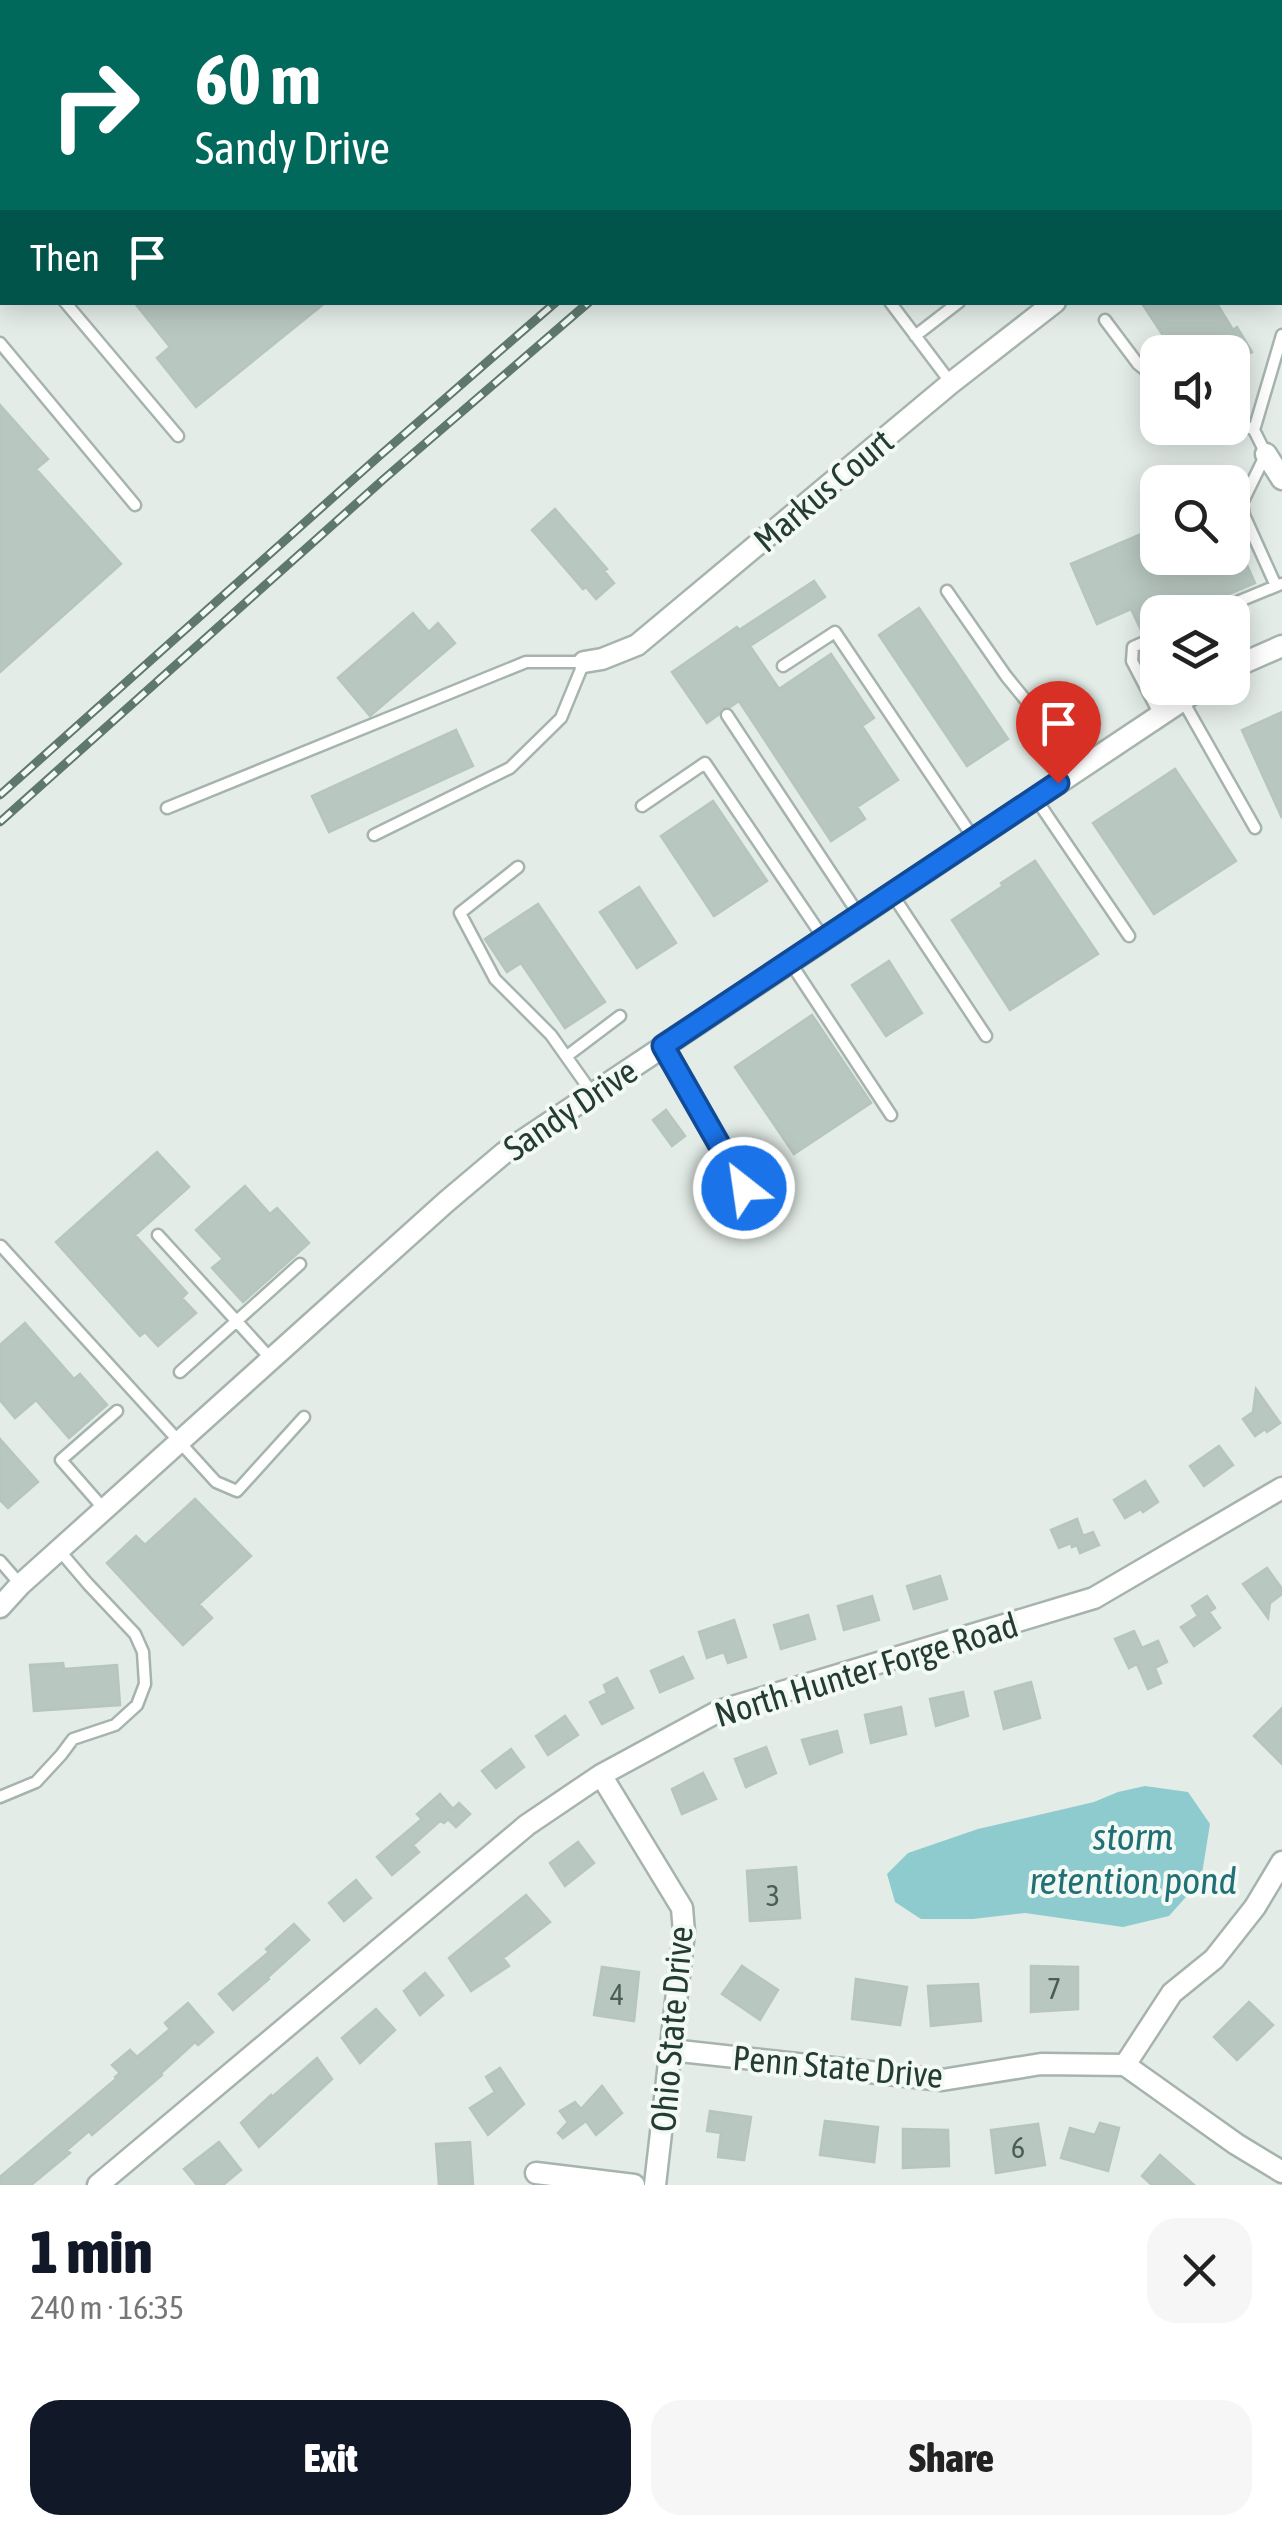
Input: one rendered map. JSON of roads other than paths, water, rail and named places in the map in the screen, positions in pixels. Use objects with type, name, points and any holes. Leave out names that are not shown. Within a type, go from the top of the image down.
[{"type":"street","name":"Markus Court","points":[[584,662],[637,645],[951,383],[1051,305]]},
{"type":"street","points":[[1266,454],[1282,479]]},
{"type":"street","points":[[1250,660],[1282,646]]},
{"type":"street","name":"Sandy Drive","points":[[0,1608],[20,1585],[178,1442],[504,1153],[1175,705]]},
{"type":"street","name":"North Hunter Forge Road","points":[[98,2185],[528,1824],[601,1775],[719,1710],[1094,1598],[1282,1488]]},
{"type":"street","name":"Ohio State Drive","points":[[601,1775],[682,1908],[684,1932],[656,2185]]},
{"type":"street","points":[[1282,1862],[1255,1907],[1214,1958],[1172,1993],[1125,2065],[1282,2172]]},
{"type":"street","name":"Penn State Drive","points":[[671,2050],[942,2080],[1041,2064],[1125,2065]]},
{"type":"street","points":[[536,2173],[634,2185]]},
{"type":"lane","points":[[68,305],[178,436]]},
{"type":"lane","points":[[892,305],[951,383]]},
{"type":"lane","points":[[915,336],[955,305]]},
{"type":"lane","points":[[1105,320],[1140,366]]},
{"type":"lane","points":[[1254,430],[1282,335]]},
{"type":"lane","points":[[0,343],[135,505]]},
{"type":"lane","points":[[1250,428],[1266,454],[1242,503],[1244,515],[1279,585],[1250,597]]},
{"type":"lane","points":[[947,591],[1006,676],[1081,768]]},
{"type":"lane","points":[[782,666],[835,632],[974,839]]},
{"type":"lane","points":[[1140,644],[1133,647],[1132,661],[1140,676]]},
{"type":"lane","points":[[167,808],[526,662],[584,662],[561,718],[510,768],[374,835]]},
{"type":"lane","points":[[1155,705],[1160,715]]},
{"type":"lane","points":[[1186,705],[1255,828]]},
{"type":"lane","points":[[727,715],[859,915]]},
{"type":"lane","points":[[642,806],[705,763],[824,939]]},
{"type":"lane","points":[[1035,798],[1129,936]]},
{"type":"lane","points":[[518,867],[460,913],[495,979],[551,1035],[592,1092]]},
{"type":"lane","points":[[892,894],[986,1036]]},
{"type":"lane","points":[[790,961],[890,1115]]},
{"type":"lane","points":[[566,1056],[620,1016]]},
{"type":"lane","points":[[663,1046],[744,1188]]},
{"type":"lane","points":[[158,1234],[271,1360]]},
{"type":"lane","points":[[1,1246],[216,1482],[237,1491],[304,1418]]},
{"type":"lane","points":[[180,1372],[300,1264]]},
{"type":"lane","points":[[104,1509],[61,1460],[117,1411]]},
{"type":"lane","points":[[0,1797],[36,1782],[73,1739],[115,1726],[137,1704],[145,1684],[143,1652],[136,1634],[59,1550]]},
{"type":"lane","points":[[0,1562],[20,1585]]},
{"type":"water","name":"storm retention pond","points":[[1145,1786],[1188,1792],[1210,1824],[1201,1880],[1169,1916],[1123,1927],[1025,1913],[921,1919],[895,1902],[887,1874],[908,1853],[978,1829]]},
{"type":"railway","points":[[0,795],[553,305]]},
{"type":"railway","points":[[0,822],[385,478],[586,305]]}]
